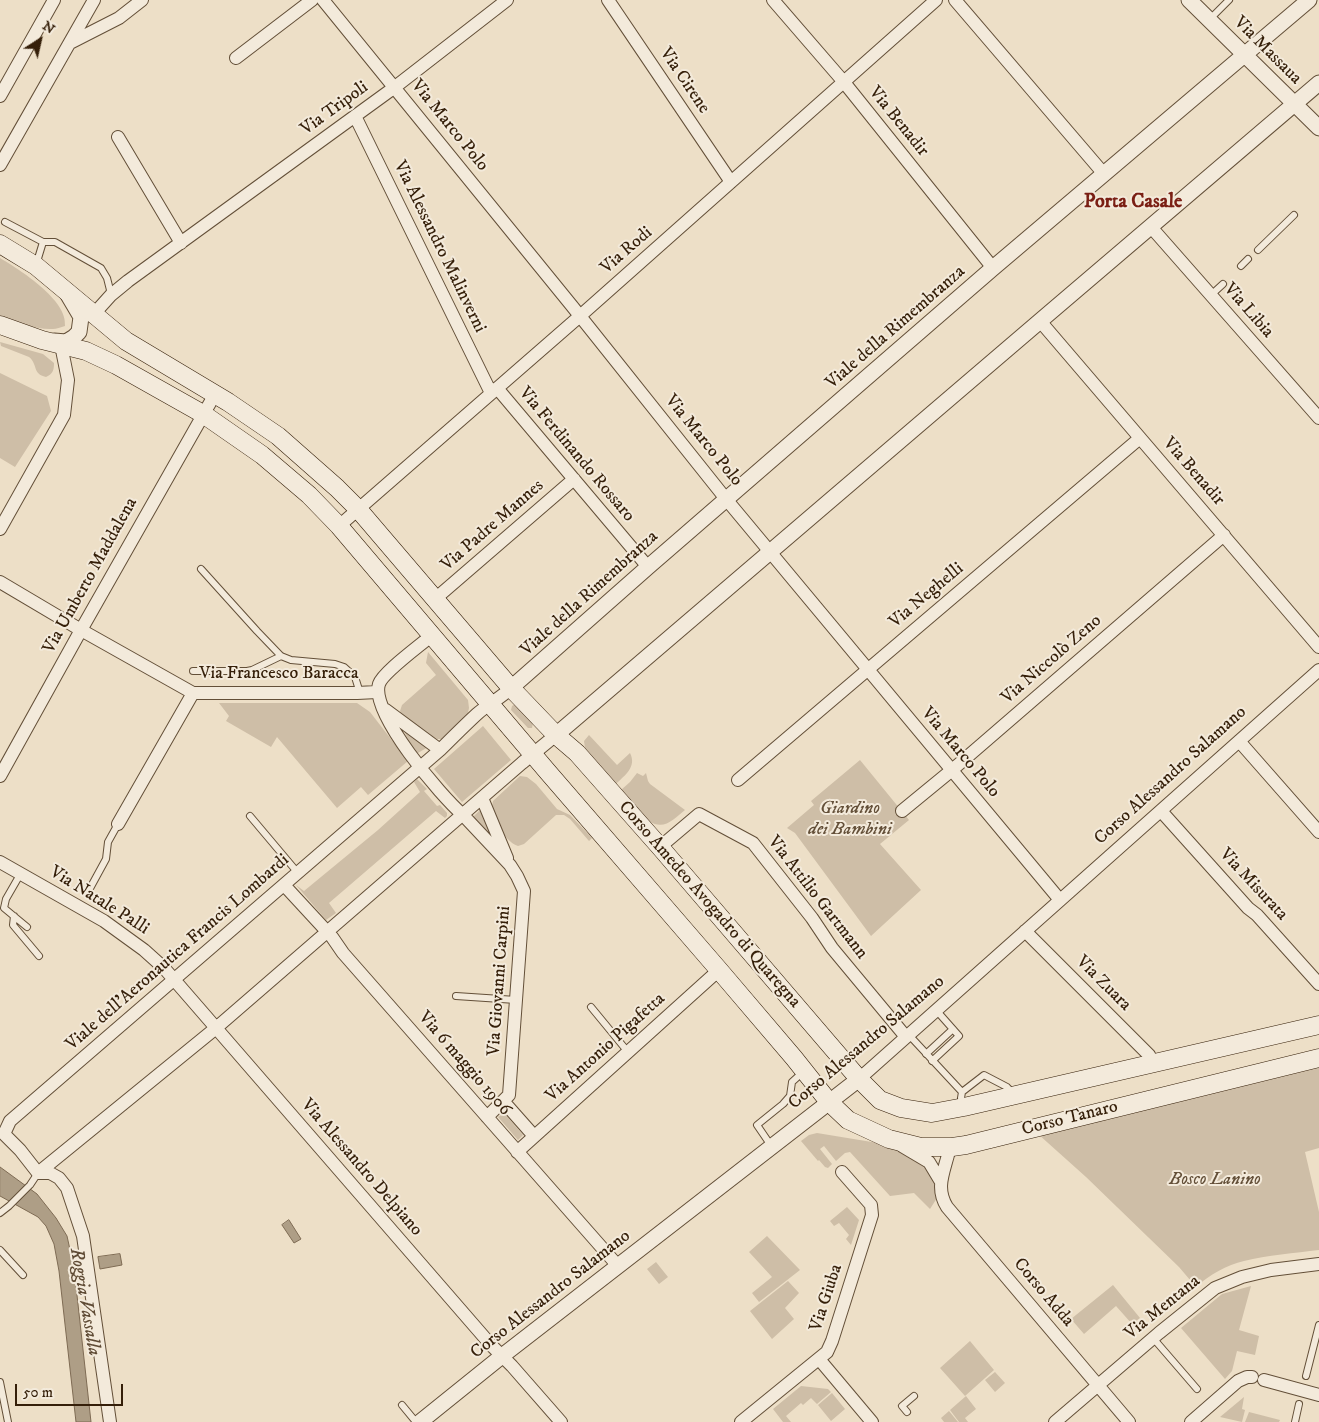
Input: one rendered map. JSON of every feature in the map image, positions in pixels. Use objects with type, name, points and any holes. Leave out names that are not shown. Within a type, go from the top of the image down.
[{"type":"main road","points":[[0,244],[36,266],[126,342],[214,394],[278,436],[358,509],[435,599]]},
{"type":"main road","points":[[0,325],[42,340],[86,351],[116,365],[203,414],[262,455],[309,495],[339,526],[432,635]]},
{"type":"main road","name":"Corso Amedeo Avogadro di Quaregna","points":[[435,599],[511,688],[556,735],[577,753],[859,1079]]},
{"type":"main road","name":"Corso Amedeo Avogadro di Quaregna","points":[[432,635],[719,970],[829,1102]]},
{"type":"main road","name":"Corso Tanaro","points":[[859,1079],[880,1100],[901,1108],[932,1113],[964,1100],[1015,1095],[1319,1025]]},
{"type":"main road","name":"Corso Tanaro","points":[[829,1102],[848,1120],[889,1139],[921,1147],[952,1147],[1319,1058]]},
{"type":"street","points":[[0,96],[54,0]]},
{"type":"street","points":[[0,165],[94,0]]},
{"type":"street","points":[[70,43],[119,18],[142,0]]},
{"type":"street","points":[[236,58],[312,0]]},
{"type":"street","name":"Via Marco Polo","points":[[323,0],[726,499],[1060,900]]},
{"type":"street","name":"Via Tripoli","points":[[94,315],[128,281],[395,87],[507,0]]},
{"type":"street","name":"Via Cirene","points":[[608,0],[731,182]]},
{"type":"street","name":"Via Benadir","points":[[773,0],[843,81],[993,268]]},
{"type":"street","name":"Via Rodi","points":[[339,526],[580,316],[936,0]]},
{"type":"street","points":[[955,0],[1104,174]]},
{"type":"street","name":"Via Massaua","points":[[1189,0],[1319,128]]},
{"type":"street","name":"Viale della Rimembranza","points":[[511,688],[993,268],[1309,0]]},
{"type":"street","points":[[38,1173],[216,1028],[326,931],[1319,83]]},
{"type":"street","name":"Via Alessandro Malinverni","points":[[355,116],[494,390]]},
{"type":"street","points":[[118,137],[181,242]]},
{"type":"street","name":"Via Libia","points":[[1151,227],[1319,418]]},
{"type":"street","points":[[42,340],[66,342],[79,332],[81,317],[67,294]]},
{"type":"street","name":"Via Benadir","points":[[1040,320],[1319,647]]},
{"type":"street","points":[[0,529],[64,415],[68,380],[61,345]]},
{"type":"street","name":"Via Ferdinando Rossaro","points":[[494,390],[574,479],[648,568]]},
{"type":"street","name":"Via Umberto Maddalena","points":[[0,776],[214,394]]},
{"type":"street","name":"Via Neghelli","points":[[738,780],[1140,438]]},
{"type":"street","name":"Via Padre Mannes","points":[[435,599],[574,479]]},
{"type":"street","name":"Via Niccolò Zeno","points":[[902,811],[1224,535]]},
{"type":"street","name":"Via Francesco Baracca","points":[[0,582],[193,693],[378,692]]},
{"type":"street","points":[[432,635],[387,672],[379,682],[378,692],[380,701],[391,726],[420,768],[454,808],[463,814],[510,865]]},
{"type":"street","name":"Corso Alessandro Salamano","points":[[420,1422],[502,1356],[859,1079],[1319,670]]},
{"type":"street","name":"Viale dell'Aeronautica Francis Lombardi","points":[[38,1173],[20,1150],[2,1133],[10,1121],[420,768],[478,714],[501,698],[511,688]]},
{"type":"street","points":[[118,824],[193,693]]},
{"type":"street","points":[[384,708],[440,750]]},
{"type":"street","points":[[1239,741],[1319,832]]},
{"type":"street","points":[[482,798],[510,865]]},
{"type":"street","name":"Via Misurata","points":[[1161,811],[1319,984]]},
{"type":"street","name":"Via Attilio Gartmann","points":[[660,847],[699,814],[753,842],[812,918],[832,948],[907,1036]]},
{"type":"street","name":"Via Natale Palli","points":[[0,862],[104,921],[144,950],[175,979],[193,1001]]},
{"type":"street","name":"Via Giovanni Carpini","points":[[504,1102],[509,1095],[524,891],[510,865]]},
{"type":"street","name":"Via 6 maggio 1906","points":[[284,885],[618,1266]]},
{"type":"street","name":"Via Zuara","points":[[1026,931],[1149,1055],[1153,1064]]},
{"type":"street","name":"Via Antonio Pigafetta","points":[[517,1152],[719,970]]},
{"type":"street","name":"Via Alessandro Delpiano","points":[[193,1001],[478,1330],[561,1422]]},
{"type":"street","points":[[487,1116],[504,1102],[534,1136]]},
{"type":"street","name":"Corso Adda","points":[[889,1139],[929,1162],[940,1182],[942,1199],[947,1207],[1129,1422]]},
{"type":"street","points":[[940,1182],[949,1151],[952,1147]]},
{"type":"street","name":"Via Giuba","points":[[741,1422],[827,1352],[832,1341],[872,1215],[871,1205],[842,1172]]},
{"type":"street","points":[[38,1173],[50,1173],[59,1178],[67,1188],[83,1236],[110,1422]]},
{"type":"street","name":"Via Mentana","points":[[1054,1422],[1215,1288],[1242,1277],[1270,1270],[1319,1264]]},
{"type":"street","points":[[819,1359],[872,1422]]},
{"type":"street","points":[[1191,1422],[1238,1381],[1247,1377],[1258,1378],[1319,1395]]},
{"type":"lane","points":[[1209,20],[1229,0]]},
{"type":"lane","points":[[1258,250],[1294,215]]},
{"type":"lane","points":[[5,222],[43,242],[55,242],[102,268],[112,295]]},
{"type":"lane","points":[[36,266],[43,242]]},
{"type":"lane","points":[[1241,266],[1248,259]]},
{"type":"lane","points":[[1211,295],[1223,284]]},
{"type":"lane","points":[[201,569],[281,656],[290,660],[335,664],[344,667],[356,677],[360,693]]},
{"type":"lane","points":[[193,671],[247,671],[281,656]]},
{"type":"lane","points":[[250,816],[298,873]]},
{"type":"lane","points":[[88,892],[106,859],[108,842],[118,824]]},
{"type":"lane","points":[[21,873],[6,899],[4,908],[27,927]]},
{"type":"lane","points":[[14,916],[13,925],[39,956]]},
{"type":"lane","points":[[456,996],[516,1000]]},
{"type":"lane","points":[[592,1007],[628,1052]]},
{"type":"lane","points":[[932,1061],[959,1036],[936,1010]]},
{"type":"lane","points":[[926,1054],[953,1029]]},
{"type":"lane","points":[[907,1036],[926,1054],[964,1100],[984,1075],[1007,1087],[1015,1095]]},
{"type":"lane","points":[[772,1147],[757,1125],[790,1096],[792,1082],[804,1071]]},
{"type":"lane","points":[[0,1213],[30,1186],[38,1173]]},
{"type":"lane","points":[[0,1250],[23,1275]]},
{"type":"lane","points":[[1306,1376],[1319,1325]]},
{"type":"lane","points":[[1153,1338],[1197,1389]]},
{"type":"lane","points":[[0,1384],[8,1422]]},
{"type":"lane","points":[[906,1412],[902,1406],[914,1396]]},
{"type":"lane","points":[[1295,1422],[1299,1404]]},
{"type":"lane","points":[[402,1405],[416,1422]]},
{"type":"green space","points":[[0,258],[30,278],[51,296],[64,316],[65,326],[46,329],[26,325],[0,316]]},
{"type":"green space","points":[[0,342],[43,354],[54,363],[53,372],[46,377],[42,376],[29,357],[1,346]]},
{"type":"green space","points":[[0,373],[47,396],[51,411],[15,467],[0,458]]},
{"type":"green space","points":[[428,652],[468,700],[467,717],[442,739],[437,739],[403,717],[400,711],[402,705],[436,675],[426,663]]},
{"type":"green space","points":[[219,703],[357,703],[370,712],[408,761],[368,795],[361,787],[337,808],[277,737],[271,747],[226,721],[229,716]]},
{"type":"green space","points":[[515,704],[533,723],[532,728],[528,728],[511,710]]},
{"type":"green space","points":[[483,726],[511,760],[462,802],[434,769]]},
{"type":"green space","points":[[404,731],[428,747],[418,753],[414,752]]},
{"type":"green space","points":[[589,735],[617,765],[630,753],[632,758],[631,767],[616,784],[585,748],[584,741]]},
{"type":"green space","name":"Giardino dei Bambini","points":[[860,760],[909,820],[880,844],[921,890],[871,936],[795,833],[787,828],[814,805],[811,801]]},
{"type":"green space","points":[[637,773],[643,776],[646,773],[650,784],[685,810],[669,823],[659,825],[649,821],[621,790]]},
{"type":"green space","points":[[520,776],[527,777],[536,784],[557,809],[570,815],[592,838],[589,841],[570,819],[564,815],[556,815],[524,844],[518,846],[508,839],[501,829],[492,806],[493,801]]},
{"type":"green space","points":[[417,779],[427,789],[424,791],[437,806],[440,805],[447,813],[447,816],[445,818],[436,811],[329,903],[336,913],[326,920],[296,885],[304,891],[378,830],[420,792],[414,782]]},
{"type":"green space","points":[[482,808],[495,842],[473,817]]},
{"type":"green space","name":"Bosco Lanino","points":[[1319,1067],[1319,1148],[1305,1152],[1319,1212],[1319,1250],[1253,1259],[1231,1265],[1218,1271],[1196,1287],[1179,1267],[1086,1177],[1038,1134]]},
{"type":"green space","points":[[504,1113],[523,1135],[518,1140],[498,1117]]},
{"type":"green space","points":[[817,1133],[890,1145],[904,1150],[927,1168],[934,1183],[937,1198],[930,1209],[914,1193],[890,1196],[850,1152],[845,1153],[836,1161],[824,1146],[820,1149],[832,1164],[828,1168],[825,1167],[801,1141],[809,1135]]},
{"type":"green space","points":[[847,1207],[859,1220],[851,1245],[846,1239],[849,1235],[839,1223],[834,1226],[830,1221]]},
{"type":"green space","points":[[767,1236],[800,1270],[759,1302],[752,1293],[772,1277],[749,1252]]},
{"type":"green space","points":[[656,1262],[668,1277],[659,1284],[647,1269]]},
{"type":"green space","points":[[788,1281],[799,1293],[785,1308],[794,1319],[772,1339],[750,1311]]},
{"type":"green space","points":[[1113,1285],[1140,1318],[1132,1324],[1116,1306],[1084,1334],[1071,1319]]},
{"type":"green space","points":[[1251,1286],[1239,1330],[1259,1336],[1255,1355],[1237,1351],[1232,1371],[1225,1379],[1181,1328],[1222,1294]]},
{"type":"green space","points":[[970,1341],[994,1370],[965,1396],[940,1368]]},
{"type":"green space","points":[[995,1372],[1005,1383],[995,1392],[985,1380]]},
{"type":"green space","points":[[801,1386],[828,1389],[831,1392],[817,1404],[811,1398],[803,1405],[801,1403],[786,1416],[791,1422],[783,1422],[773,1409]]},
{"type":"green space","points":[[832,1393],[845,1409],[831,1421],[818,1405]]},
{"type":"green space","points":[[966,1396],[976,1409],[965,1418],[968,1422],[959,1422],[950,1410]]},
{"type":"green space","points":[[1244,1397],[1242,1409],[1245,1410],[1242,1422],[1220,1417]]},
{"type":"green space","points":[[949,1411],[958,1422],[944,1422],[941,1418]]},
{"type":"green space","points":[[1249,1412],[1280,1420],[1279,1422],[1245,1422]]},
{"type":"shaded area","points":[[0,1167],[37,1194],[56,1218],[67,1236],[74,1268],[91,1422],[76,1422],[59,1271],[54,1244],[46,1226],[38,1217],[0,1196]]},
{"type":"shaded area","points":[[289,1220],[301,1239],[294,1243],[282,1225]]},
{"type":"shaded area","points":[[120,1254],[122,1265],[100,1269],[98,1257]]},
{"type":"district","name":"Porta Casale","points":[[1133,203]]},
{"type":"water label","name":"Roggia Vassalla","points":[[84,1302]]}]
